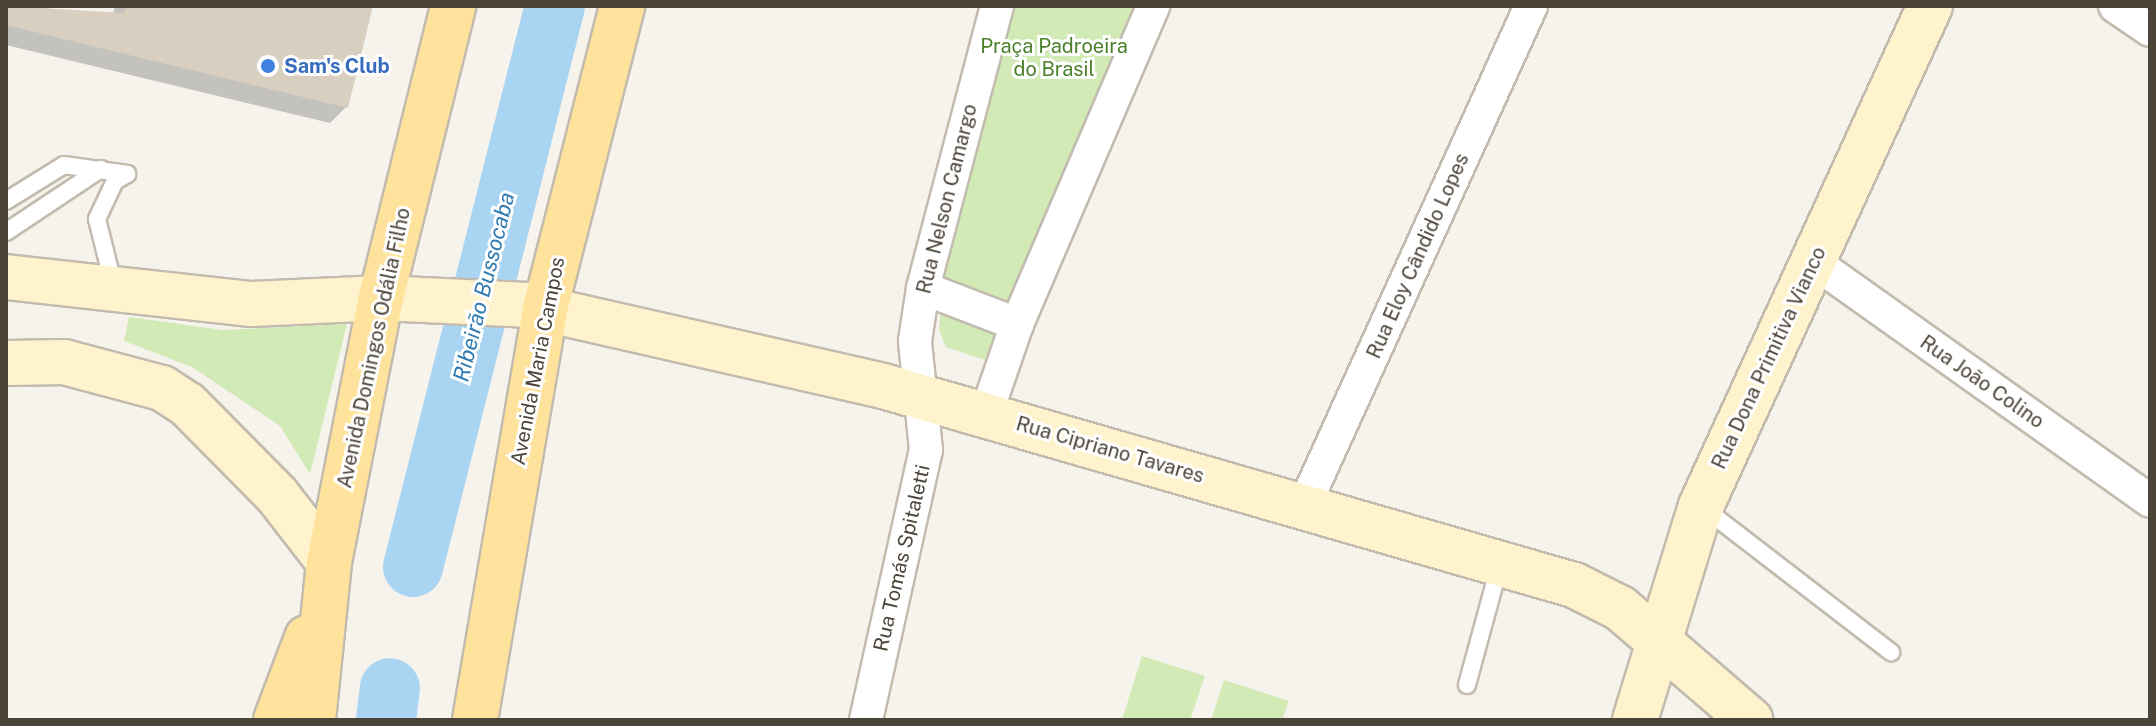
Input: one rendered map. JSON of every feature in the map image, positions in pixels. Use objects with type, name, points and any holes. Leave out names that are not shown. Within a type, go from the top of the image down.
[{"type":"main road","name":"Avenida Domingos Odália Filho","points":[[314,706],[328,577],[392,298],[453,6]]},
{"type":"main road","name":"Avenida Maria Campos","points":[[475,720],[536,307],[622,6]]},
{"type":"main road","name":"Rua Dona Primitiva Vianco","points":[[1635,720],[1657,640],[1701,506],[1930,6]]},
{"type":"main road","name":"Rua Cipriano Tavares","points":[[6,277],[120,294],[252,304],[392,298],[536,307],[917,394],[1574,585],[1620,608],[1750,720]]},
{"type":"main road","points":[[6,363],[64,362],[162,388],[187,404],[277,495],[328,577],[276,720]]},
{"type":"street","name":"Rua Nelson Camargo","points":[[917,394],[923,288],[997,6]]},
{"type":"street","points":[[986,414],[1017,324],[1153,6]]},
{"type":"street","name":"Rua Eloy Cândido Lopes","points":[[1304,506],[1531,6]]},
{"type":"street","points":[[2115,6],[2150,30]]},
{"type":"street","name":"Rua João Colino","points":[[1814,262],[2150,501]]},
{"type":"street","points":[[923,288],[1017,324]]},
{"type":"street","name":"Rua Tomás Spitaletti","points":[[866,720],[926,450],[917,394]]},
{"type":"lane","points":[[6,201],[64,165],[127,174],[115,181],[97,219],[102,261],[120,294]]},
{"type":"lane","points":[[6,232],[101,169]]},
{"type":"lane","points":[[1701,506],[1891,652]]},
{"type":"lane","points":[[1467,685],[1500,561]]},
{"type":"green space","name":"Praça Padroeira do Brasil","points":[[1015,6],[1133,6],[985,360],[946,347],[939,330],[945,255]]},
{"type":"green space","points":[[129,317],[223,330],[347,324],[310,474],[280,426],[192,367],[124,341]]},
{"type":"green space","points":[[1142,656],[1205,676],[1190,720],[1122,720]]},
{"type":"green space","points":[[1224,680],[1289,701],[1282,720],[1211,720]]},
{"type":"building","name":"Sam's Club","points":[[6,6],[124,13],[126,6],[373,6],[348,108],[6,25]]},
{"type":"waterway","name":"Ribeirão Bussocaba","points":[[413,567],[555,6]]},
{"type":"waterway","name":"Ribeirão Bussocaba","points":[[386,720],[390,688]]},
{"type":"place","name":"Sam's Club","points":[[268,66]]}]
